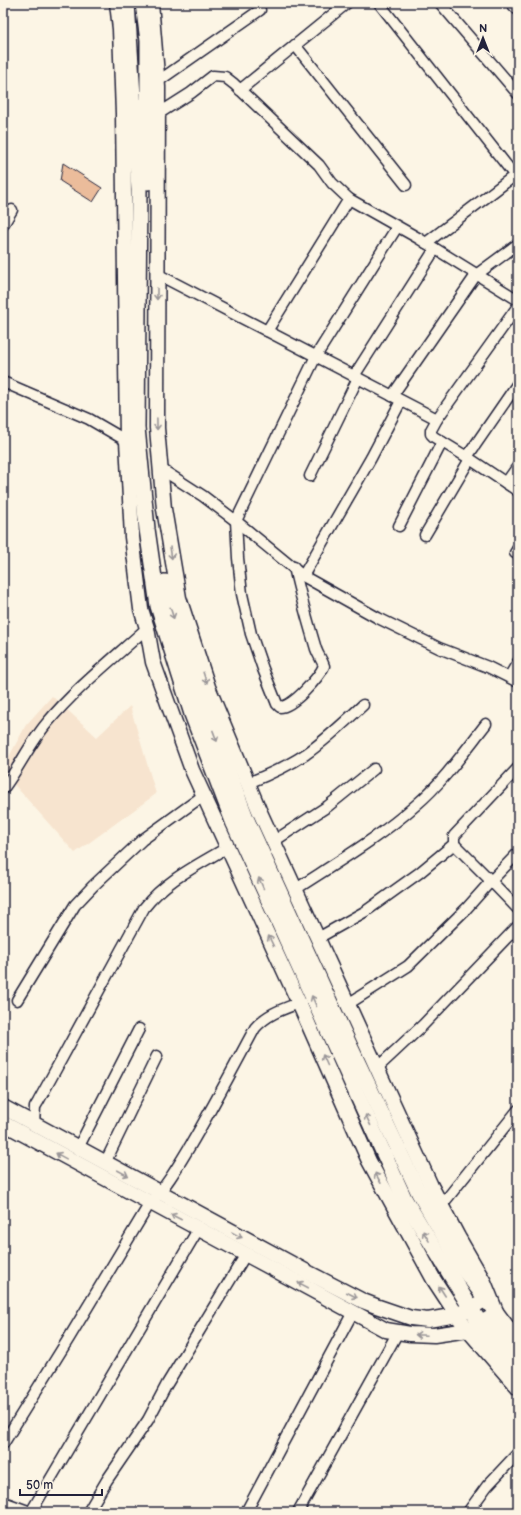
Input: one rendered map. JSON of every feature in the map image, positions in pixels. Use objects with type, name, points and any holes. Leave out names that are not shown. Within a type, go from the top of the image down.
[{"type":"main road","points":[[117,3],[120,29],[123,114],[127,441],[132,537],[140,610],[146,628],[153,662],[192,770],[299,1003],[369,1161],[434,1280],[464,1311],[518,1342]]},
{"type":"main road","points":[[127,3],[139,190],[137,428],[147,529],[158,606],[192,714],[237,832],[405,1200],[464,1311]]},
{"type":"main road","points":[[142,3],[148,41],[147,430],[153,513],[168,600],[197,690],[249,825],[419,1193],[462,1267],[485,1300],[484,1322],[518,1388]]},
{"type":"main road","points":[[151,3],[158,114],[157,428],[164,509],[179,598],[208,687],[248,783],[431,1186],[484,1282],[484,1322],[492,1343],[518,1372]]},
{"type":"main road","points":[[3,1107],[300,1269],[362,1301],[411,1318],[428,1320],[464,1311],[485,1300]]},
{"type":"main road","points":[[3,1123],[386,1330],[434,1335],[484,1322]]},
{"type":"main road","points":[[370,1321],[376,1306]]},
{"type":"main road","points":[[3,1504],[25,1512]]},
{"type":"street","points":[[240,90],[347,3]]},
{"type":"street","points":[[379,3],[516,175],[426,243]]},
{"type":"street","points":[[440,3],[518,94]]},
{"type":"street","points":[[511,3],[518,10]]},
{"type":"street","points":[[157,82],[260,10]]},
{"type":"street","points":[[295,45],[406,185]]},
{"type":"street","points":[[158,114],[191,93],[213,76],[224,77],[240,90],[319,166],[332,183],[349,199],[426,243],[518,300]]},
{"type":"street","points":[[267,331],[349,199]]},
{"type":"street","points":[[3,225],[12,210]]},
{"type":"street","points":[[294,567],[299,592],[318,652],[324,666],[303,693],[289,704],[280,707],[277,704],[262,669],[251,634],[239,576],[236,521],[316,356],[397,227]]},
{"type":"street","points":[[392,396],[476,274],[518,244]]},
{"type":"street","points":[[310,476],[356,377],[435,249]]},
{"type":"street","points":[[158,274],[437,419]]},
{"type":"street","points":[[518,306],[437,419],[431,430],[431,434],[442,442],[518,491]]},
{"type":"street","points":[[3,382],[89,419],[127,441]]},
{"type":"street","points":[[425,535],[468,458],[518,383]]},
{"type":"street","points":[[303,576],[372,458],[401,400]]},
{"type":"street","points":[[399,526],[442,442]]},
{"type":"street","points":[[506,483],[518,466]]},
{"type":"street","points":[[161,469],[204,496],[294,567],[303,576],[378,618],[440,648],[488,666],[514,679],[518,662]]},
{"type":"street","points":[[3,789],[48,722],[85,684],[146,628]]},
{"type":"street","points":[[248,783],[273,773],[306,754],[322,742],[362,705]]},
{"type":"street","points":[[296,889],[360,847],[416,805],[440,782],[486,724]]},
{"type":"street","points":[[518,768],[454,836],[454,844],[518,909]]},
{"type":"street","points":[[274,841],[328,806],[374,769]]},
{"type":"street","points":[[17,1000],[75,905],[142,840],[204,795]]},
{"type":"street","points":[[318,938],[378,903],[419,873],[454,844]]},
{"type":"street","points":[[34,1124],[35,1107],[144,908],[151,898],[162,888],[228,847]]},
{"type":"street","points":[[348,1004],[408,966],[466,909],[518,853]]},
{"type":"street","points":[[377,1068],[423,1025],[518,926]]},
{"type":"street","points":[[3,1444],[150,1203],[160,1193],[208,1116],[256,1028],[262,1020],[270,1015],[299,1003]]},
{"type":"street","points":[[78,1148],[139,1029]]},
{"type":"street","points":[[105,1163],[158,1056]]},
{"type":"street","points":[[441,1206],[518,1110]]},
{"type":"street","points":[[31,1512],[199,1228]]},
{"type":"street","points":[[88,1512],[107,1480],[148,1420],[167,1384],[246,1254]]},
{"type":"street","points":[[246,1512],[353,1312]]},
{"type":"street","points":[[484,1322],[501,1337],[518,1358]]},
{"type":"street","points":[[298,1512],[398,1332]]},
{"type":"street","points":[[468,1512],[487,1486],[518,1453]]},
{"type":"shaded area","points":[[52,696],[97,737],[130,706],[156,794],[75,853],[3,772],[3,768],[26,725]]},
{"type":"building","points":[[63,163],[102,188],[93,202],[60,181]]}]
